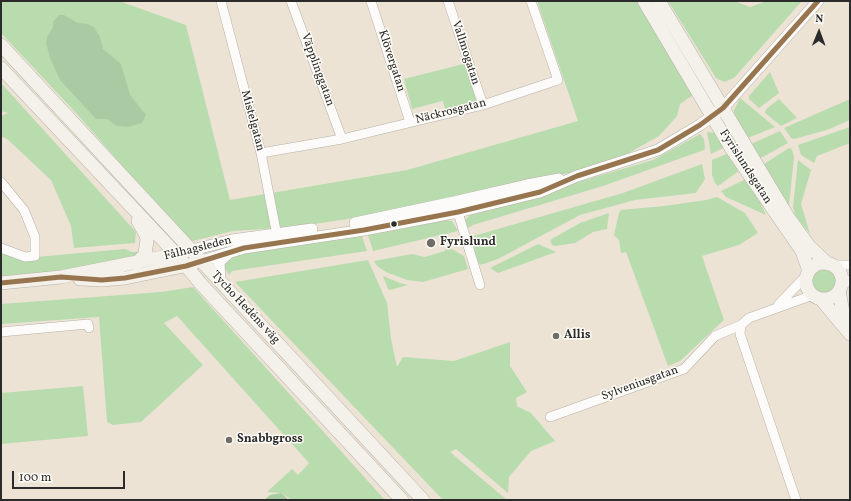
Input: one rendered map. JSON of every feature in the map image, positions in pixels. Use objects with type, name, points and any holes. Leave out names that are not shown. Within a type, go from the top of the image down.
[{"type":"main road","name":"Fyrislundsgatan","points":[[644,1],[712,116],[773,210],[802,251],[808,273]]},
{"type":"main road","name":"Fyrislundsgatan","points":[[659,1],[788,217],[809,246],[829,265]]},
{"type":"main road","name":"Tycho Hedéns väg","points":[[1,45],[423,500]]},
{"type":"main road","name":"Tycho Hedéns väg","points":[[1,68],[177,255],[402,500]]},
{"type":"main road","points":[[127,203],[146,235],[144,254],[136,264]]},
{"type":"main road","name":"Fålhagsleden","points":[[1,283],[60,277],[136,264],[177,255],[192,250]]},
{"type":"main road","name":"Fålhagsleden","points":[[60,277],[102,280],[125,278],[186,266],[202,261]]},
{"type":"main road","points":[[850,329],[842,307],[843,286],[841,276],[829,265],[817,265],[808,273],[807,286],[850,334]]},
{"type":"main road","points":[[817,297],[831,297],[843,286]]},
{"type":"street","name":"Mistelgatan","points":[[221,1],[261,153],[278,238]]},
{"type":"street","name":"Väpplinggatan","points":[[291,1],[342,139]]},
{"type":"street","name":"Klövergatan","points":[[371,1],[410,122]]},
{"type":"street","name":"Vallmogatan","points":[[448,1],[483,105]]},
{"type":"street","name":"Näckrosgatan","points":[[261,153],[342,139],[483,105],[558,80],[531,1]]},
{"type":"street","name":"Fålhagsleden","points":[[202,261],[278,238],[362,222],[456,207],[527,184],[577,176],[658,150],[723,108],[818,1]]},
{"type":"street","points":[[1,182],[24,210],[35,237],[35,256],[25,257],[1,248]]},
{"type":"street","points":[[456,207],[480,286]]},
{"type":"street","name":"Fålhagsleden","points":[[192,250],[232,240],[278,238]]},
{"type":"street","points":[[220,281],[219,262],[230,253]]},
{"type":"street","points":[[829,265],[850,266]]},
{"type":"street","name":"Sylveniusgatan","points":[[774,308],[808,273]]},
{"type":"street","name":"Sylveniusgatan","points":[[550,417],[684,369],[715,336],[741,325],[749,318],[774,308],[817,297]]},
{"type":"street","points":[[1,332],[88,324],[89,328]]},
{"type":"street","points":[[741,325],[740,334],[796,500]]},
{"type":"green space","points":[[1,1],[119,1],[186,25],[230,200],[407,170],[578,121],[537,1],[638,1],[693,95],[680,104],[677,116],[659,136],[620,158],[576,172],[526,180],[361,217],[294,227],[233,231],[193,241],[183,234],[168,218],[76,113],[1,33]]},
{"type":"green space","points":[[668,1],[734,1],[750,7],[767,1],[802,1],[734,78],[724,82],[716,78]]},
{"type":"green space","points":[[59,15],[64,15],[78,23],[88,24],[94,27],[100,37],[103,49],[121,64],[130,95],[146,115],[142,123],[128,127],[117,126],[107,119],[96,119],[60,80],[50,58],[46,43],[47,37],[53,27],[53,22]]},
{"type":"green space","points":[[467,63],[479,101],[445,109],[443,101],[412,109],[404,79]]},
{"type":"green space","points":[[770,72],[779,93],[759,108],[749,99],[749,96]]},
{"type":"green space","points":[[1,83],[136,232],[135,243],[74,248],[71,226],[51,180],[7,139],[1,136],[1,116],[8,113],[1,111]]},
{"type":"green space","points":[[740,98],[775,127],[748,138],[735,117],[734,110]]},
{"type":"green space","points":[[779,99],[797,118],[781,126],[765,113],[766,109]]},
{"type":"green space","points":[[850,99],[850,120],[827,130],[794,139],[791,138],[784,128]]},
{"type":"green space","points":[[850,127],[850,143],[817,156],[814,163],[801,155],[798,145]]},
{"type":"green space","points":[[780,131],[788,143],[759,159],[751,144]]},
{"type":"green space","points":[[707,132],[715,133],[725,147],[711,154]]},
{"type":"green space","points":[[700,134],[704,139],[704,150],[603,186],[473,225],[468,228],[465,220],[472,213],[653,160]]},
{"type":"green space","points":[[789,148],[792,149],[794,157],[789,206],[765,171],[764,164]]},
{"type":"green space","points":[[729,153],[740,170],[718,186],[712,175],[712,160]]},
{"type":"green space","points":[[798,160],[811,170],[801,204],[810,234],[795,215],[793,207]]},
{"type":"green space","points":[[702,164],[705,179],[696,193],[635,200],[580,215],[498,259],[480,265],[474,253],[470,237],[623,193]]},
{"type":"green space","points":[[746,179],[758,197],[766,215],[726,197],[721,191]]},
{"type":"green space","points":[[717,197],[745,213],[758,233],[739,245],[702,256],[724,320],[680,361],[668,366],[626,252],[621,253],[619,240],[614,235],[619,213],[621,210],[664,206]]},
{"type":"green space","points":[[609,213],[607,229],[593,232],[575,243],[555,246],[552,245],[550,240],[580,223]]},
{"type":"green space","points":[[447,220],[452,221],[458,231],[373,251],[368,235]]},
{"type":"green space","points":[[361,233],[367,251],[232,271],[229,275],[223,265],[226,258],[251,251]]},
{"type":"green space","points":[[538,244],[556,252],[498,273],[490,268]]},
{"type":"green space","points":[[448,247],[464,256],[468,269],[423,282],[407,280],[386,272],[377,266],[374,261],[412,254],[425,257],[445,251]]},
{"type":"green space","points":[[1,248],[36,257],[125,249],[132,252],[139,252],[134,258],[67,270],[1,276]]},
{"type":"green space","points":[[368,260],[387,303],[391,339],[397,367],[403,357],[454,361],[510,342],[510,366],[527,392],[516,398],[517,406],[531,413],[555,441],[531,451],[509,477],[508,493],[456,449],[450,452],[507,500],[443,500],[235,282]]},
{"type":"green space","points":[[825,269],[830,270],[836,276],[836,286],[830,292],[825,293],[820,292],[814,286],[813,281],[814,276],[820,270]]},
{"type":"green space","points":[[383,276],[408,285],[390,290],[388,289]]},
{"type":"green space","points":[[193,287],[385,500],[292,500],[281,493],[267,492],[292,469],[298,475],[309,463],[177,316],[164,323],[203,365],[141,422],[113,425],[107,422],[99,317],[1,324],[1,304],[161,292]]},
{"type":"green space","points":[[83,386],[88,436],[1,444],[1,393]]},
{"type":"green space","points":[[281,493],[289,500],[264,500],[270,495]]},
{"type":"transit line","points":[[1,283],[61,277],[102,280],[125,278],[186,266],[244,248],[364,230],[458,212],[540,192],[577,176],[658,150],[700,125],[723,108],[818,1]]},
{"type":"place","name":"Fyrislund","points":[[431,243]]},
{"type":"place","name":"Allis","points":[[556,336]]},
{"type":"place","name":"Snabbgross","points":[[229,440]]}]
